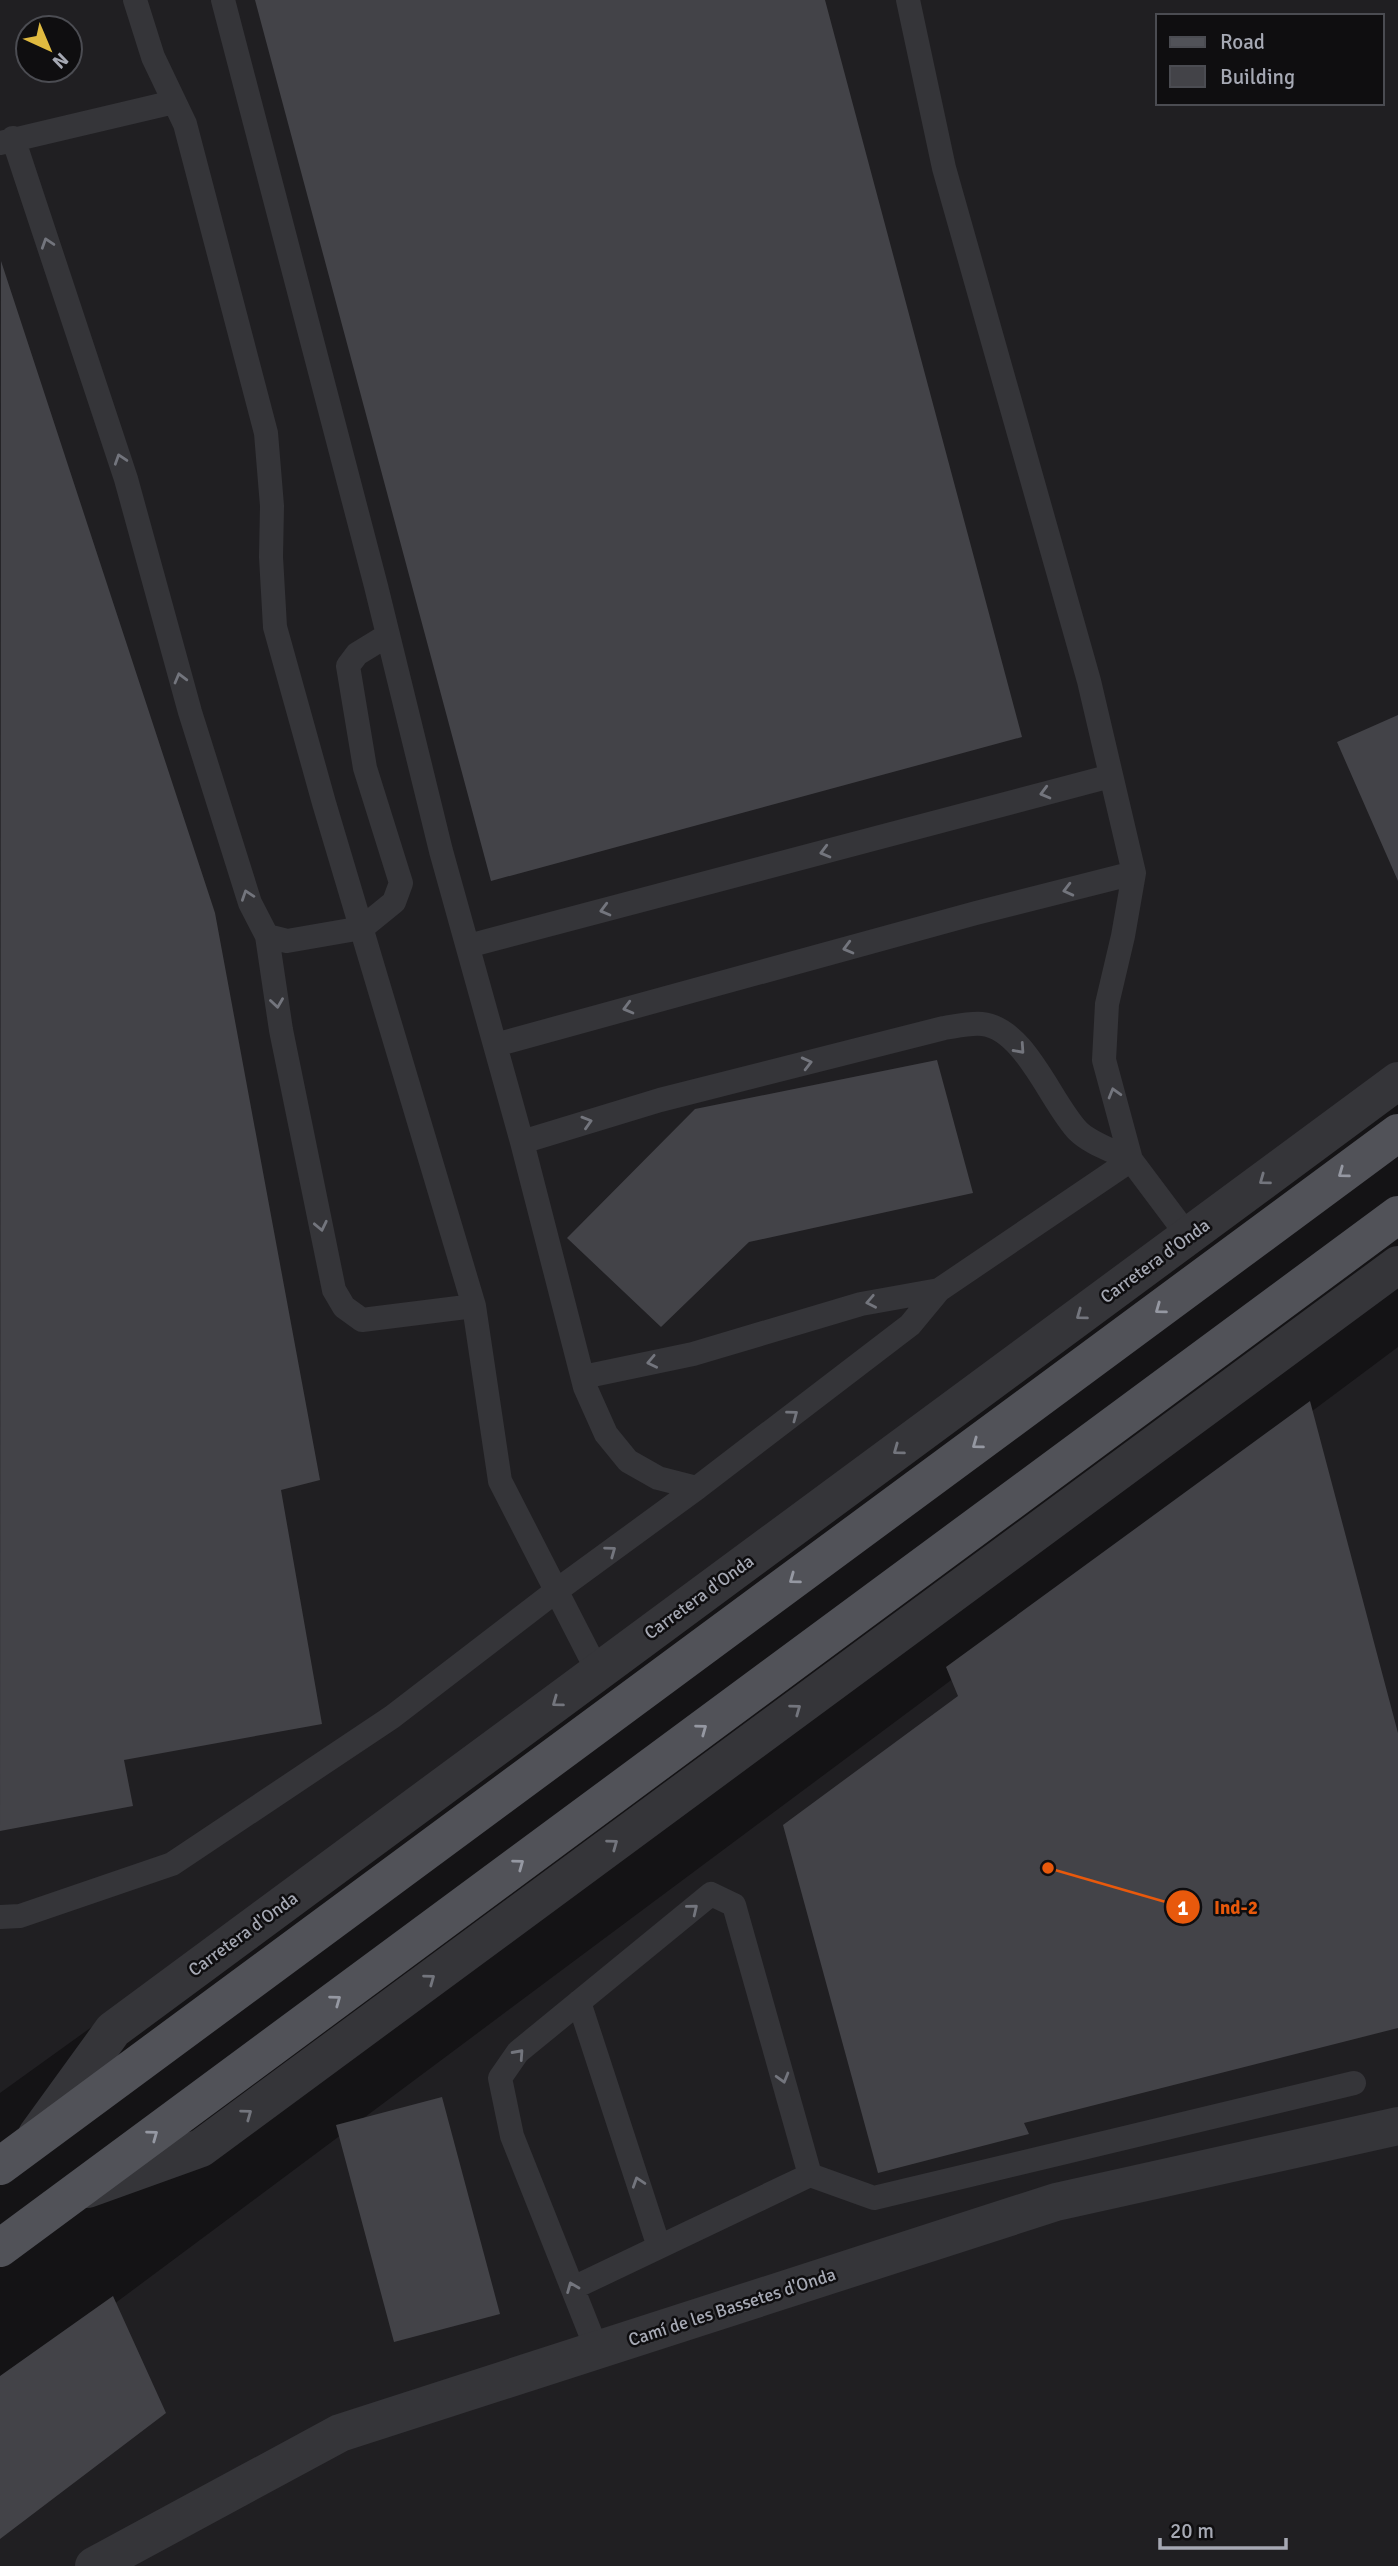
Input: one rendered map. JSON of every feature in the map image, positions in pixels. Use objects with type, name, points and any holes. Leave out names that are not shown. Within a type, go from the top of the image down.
[{"type":"main road","name":"Carretera d'Onda","points":[[0,2166],[1398,1133]]},
{"type":"main road","points":[[0,2248],[1398,1215]]},
{"type":"street","name":"Carretera d'Onda","points":[[30,2143],[113,2030],[1398,1081]]},
{"type":"street","points":[[75,2193],[201,2148],[1398,1265]]},
{"type":"street","name":"Camí de les Bassetes d'Onda","points":[[94,2566],[340,2433],[1056,2202],[1398,2126]]},
{"type":"lane","points":[[135,0],[153,57],[185,124],[266,433],[272,506],[271,557],[275,627],[474,1306],[500,1481],[598,1671]]},
{"type":"lane","points":[[223,0],[388,635],[441,851],[522,1142],[583,1377],[606,1434],[628,1461],[658,1478],[697,1488]]},
{"type":"lane","points":[[908,0],[944,168],[1089,681],[1134,873],[1107,1004],[1104,1060],[1131,1160],[1188,1237]]},
{"type":"lane","points":[[174,102],[6,140],[126,479],[190,712],[250,904],[267,936],[281,1030],[334,1290],[344,1307],[362,1320],[474,1306]]},
{"type":"lane","points":[[267,936],[288,941],[362,928],[394,902],[401,883],[365,768],[348,666],[356,654],[388,635]]},
{"type":"lane","points":[[467,946],[1111,776]]},
{"type":"lane","points":[[495,1045],[976,913],[1134,873]]},
{"type":"lane","points":[[522,1142],[660,1100],[944,1028],[985,1024],[1005,1033],[1028,1058],[1064,1115],[1081,1134],[1131,1160]]},
{"type":"lane","points":[[0,1917],[20,1916],[172,1864],[392,1717],[910,1325],[939,1290],[1131,1160]]},
{"type":"lane","points":[[583,1377],[693,1354],[861,1304],[939,1290]]},
{"type":"lane","points":[[597,2350],[512,2136],[500,2078],[519,2052],[711,1894],[734,1905],[810,2175]]},
{"type":"lane","points":[[579,2003],[659,2247]]},
{"type":"lane","points":[[573,2288],[810,2175],[874,2198],[1354,2083]]},
{"type":"shaded area","points":[[0,0],[1398,0],[1398,1087],[0,2093]]},
{"type":"shaded area","points":[[1398,1347],[1398,2566],[0,2566],[0,2389]]},
{"type":"building","points":[[255,0],[825,0],[1022,737],[491,881]]},
{"type":"building","points":[[1,261],[215,913],[320,1480],[281,1490],[322,1724],[124,1760],[133,1806],[0,1831]]},
{"type":"building","points":[[1398,715],[1398,881],[1337,742]]},
{"type":"building","points":[[937,1060],[973,1193],[749,1242],[661,1327],[567,1238],[695,1109]]},
{"type":"building","points":[[1310,1401],[1398,1733],[1398,2028],[1024,2123],[1029,2134],[878,2173],[783,1825],[958,1696],[946,1667]]},
{"type":"building","points":[[442,2097],[500,2314],[394,2342],[336,2125]]},
{"type":"building","points":[[113,2296],[166,2413],[0,2539],[0,2376]]},
{"type":"place","name":"Ind-2","points":[[1048,1868]]}]
